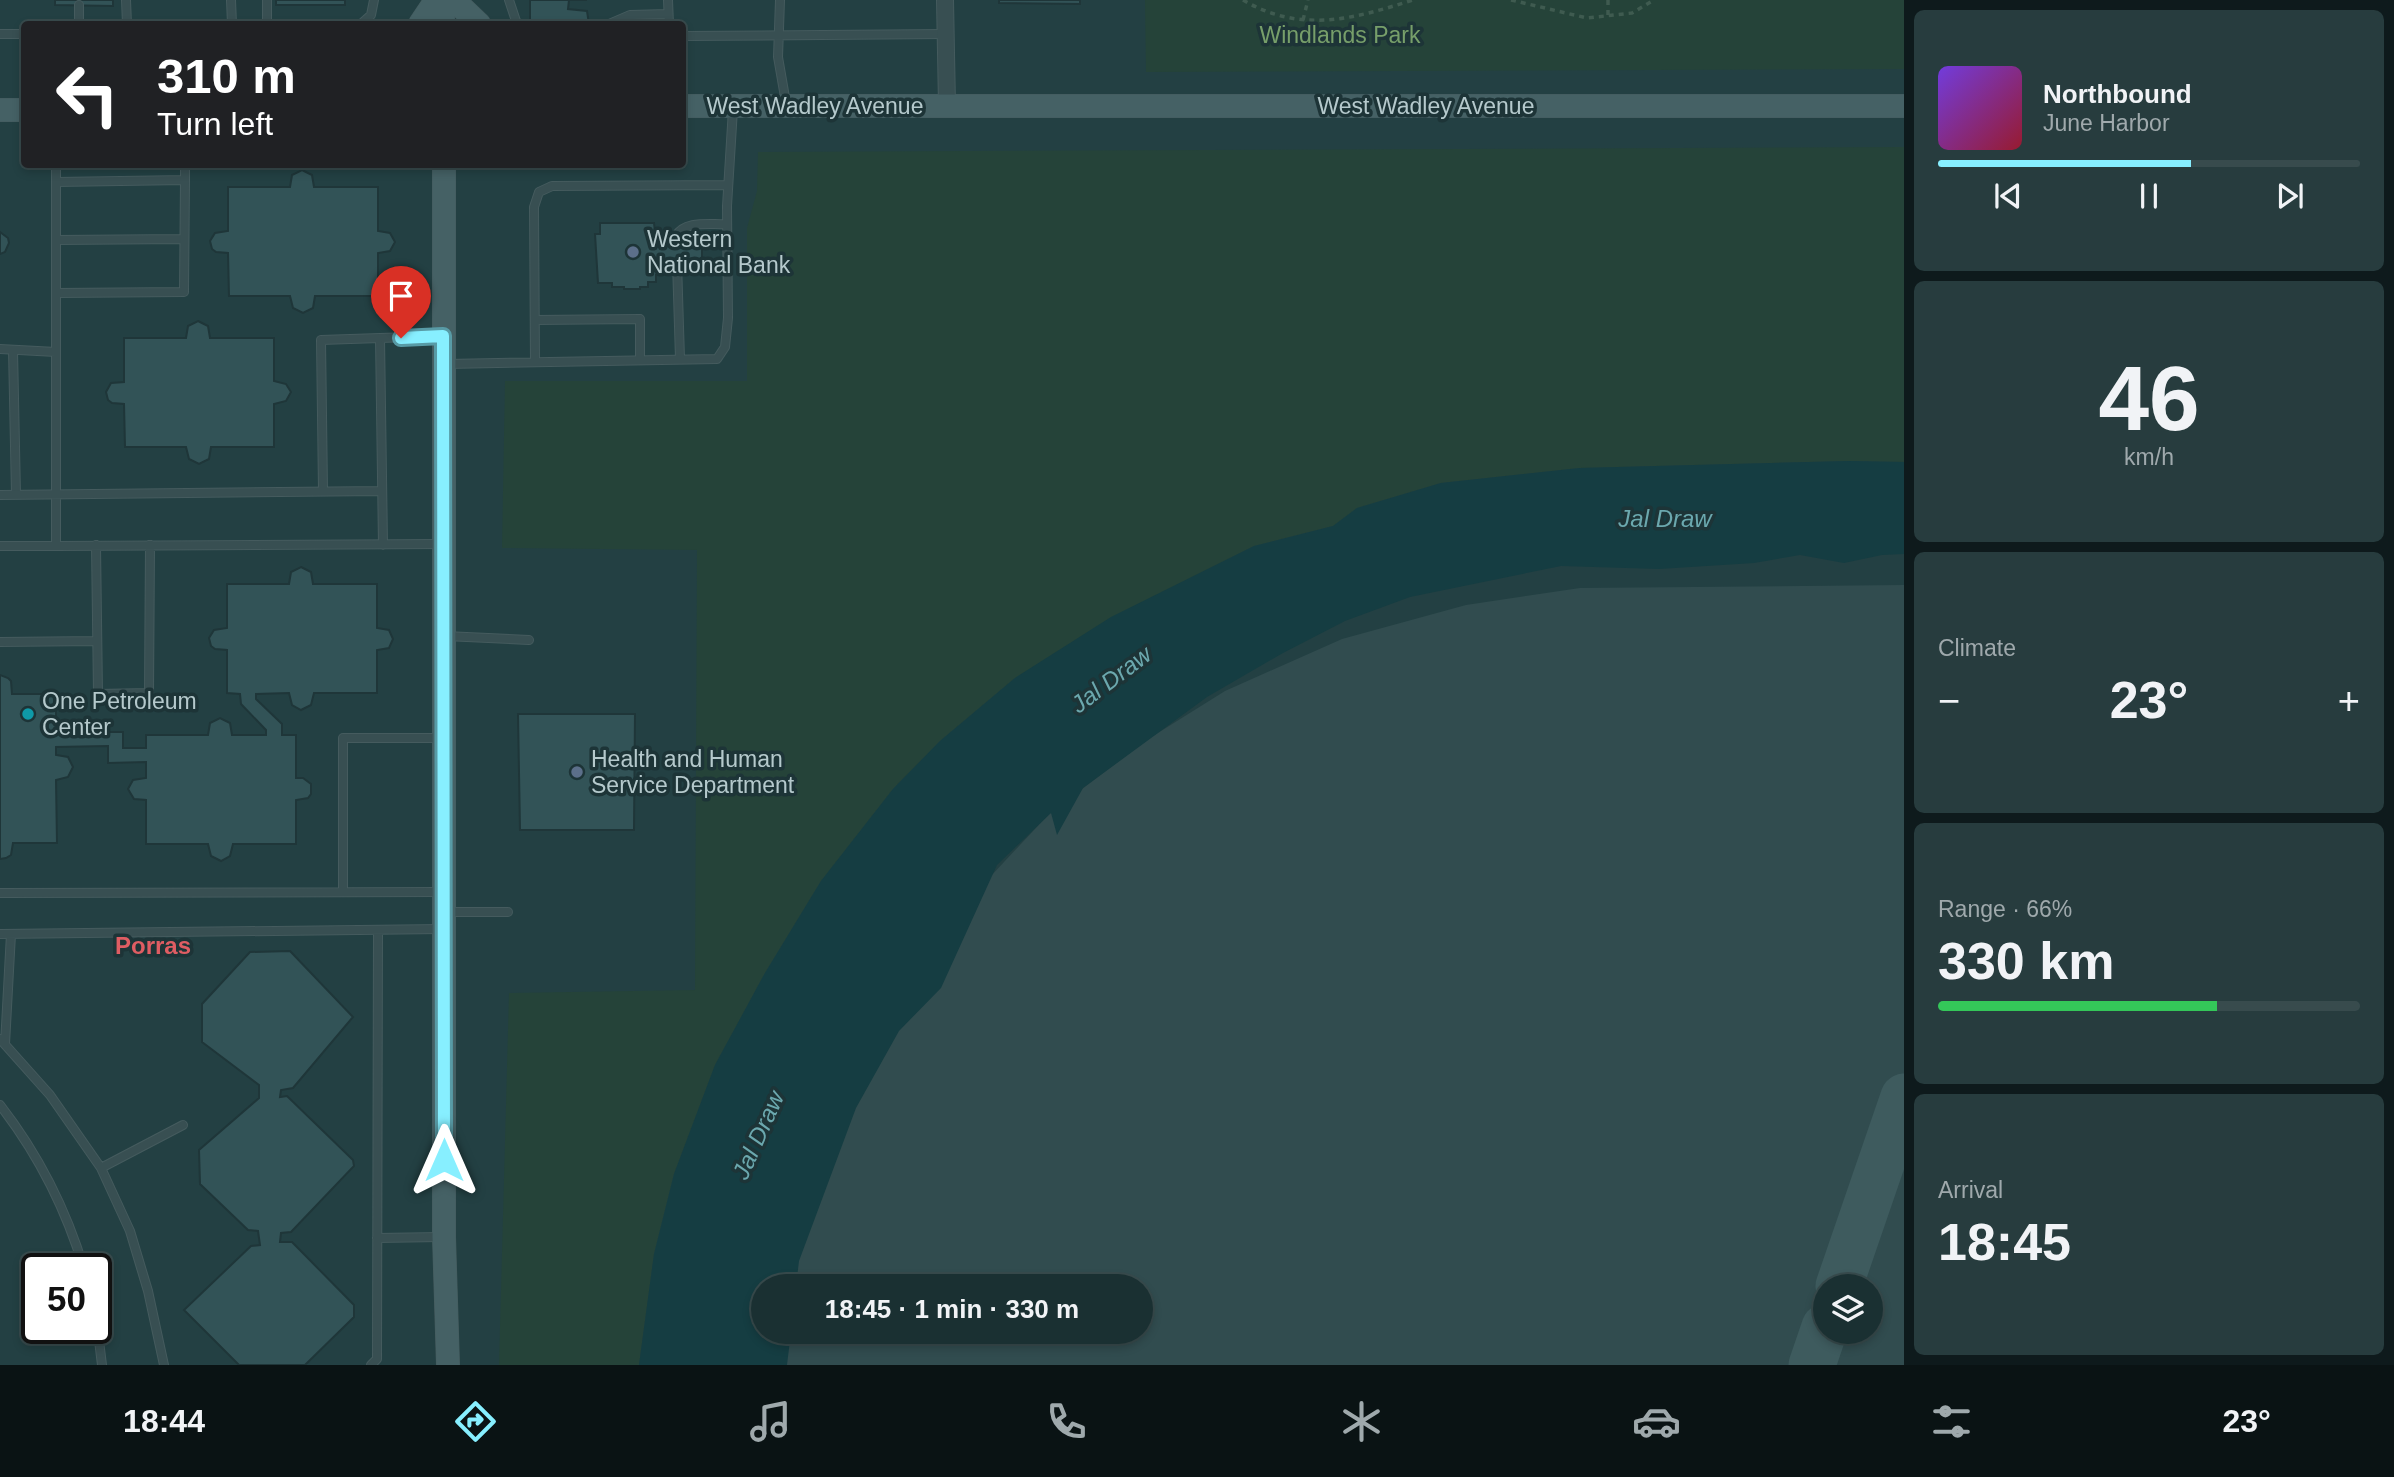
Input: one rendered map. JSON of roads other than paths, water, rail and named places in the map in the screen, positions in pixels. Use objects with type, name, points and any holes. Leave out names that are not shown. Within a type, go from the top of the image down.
[{"type":"main road","points":[[423,21],[436,0]]},
{"type":"main road","points":[[443,0],[443,21]]},
{"type":"main road","points":[[454,0],[475,21]]},
{"type":"main road","name":"West Wadley Avenue","points":[[686,106],[1904,106]]},
{"type":"main road","points":[[0,110],[21,110]]},
{"type":"main road","points":[[444,168],[444,1237],[449,1365]]},
{"type":"street","name":"West Wadley Avenue","points":[[945,0],[947,105]]},
{"type":"lane","points":[[126,0],[127,21]]},
{"type":"lane","points":[[232,0],[232,21]]},
{"type":"lane","points":[[267,0],[267,21]]},
{"type":"lane","points":[[364,21],[371,15],[374,0]]},
{"type":"lane","points":[[509,0],[516,21]]},
{"type":"lane","points":[[668,0],[669,21]]},
{"type":"lane","points":[[780,0],[778,57],[787,106]]},
{"type":"lane","points":[[79,5],[79,21]]},
{"type":"lane","points":[[616,21],[630,15],[668,14]]},
{"type":"lane","points":[[0,34],[21,34]]},
{"type":"lane","points":[[686,36],[946,34]]},
{"type":"lane","points":[[443,364],[718,359],[725,347],[728,318],[727,224],[733,106]]},
{"type":"lane","points":[[56,168],[56,546]]},
{"type":"lane","points":[[56,293],[184,292],[185,168]]},
{"type":"lane","points":[[56,182],[185,180]]},
{"type":"lane","points":[[535,362],[534,207],[539,192],[552,186],[728,185]]},
{"type":"lane","points":[[676,236],[688,225],[727,224]]},
{"type":"lane","points":[[56,240],[184,239]]},
{"type":"lane","points":[[677,261],[680,359]]},
{"type":"lane","points":[[535,320],[640,319],[640,360]]},
{"type":"lane","points":[[323,491],[321,340],[443,336]]},
{"type":"lane","points":[[380,338],[383,545]]},
{"type":"lane","points":[[0,349],[56,352]]},
{"type":"lane","points":[[13,350],[16,495]]},
{"type":"lane","points":[[0,495],[382,491]]},
{"type":"lane","points":[[0,547],[443,544]]},
{"type":"lane","points":[[96,545],[98,694],[149,693],[150,545]]},
{"type":"lane","points":[[443,635],[529,640]]},
{"type":"lane","points":[[0,642],[97,641]]},
{"type":"lane","points":[[343,892],[343,738],[443,738]]},
{"type":"lane","points":[[0,893],[343,892],[444,911],[508,912]]},
{"type":"lane","points":[[0,934],[378,930],[444,911]]},
{"type":"lane","points":[[370,1365],[377,1359],[378,930]]},
{"type":"lane","points":[[12,934],[2,1041],[50,1095],[101,1168],[130,1231],[148,1292],[164,1365]]},
{"type":"lane","points":[[0,1105],[25,1139],[48,1179],[78,1253]]},
{"type":"lane","points":[[101,1168],[183,1125]]},
{"type":"lane","points":[[377,1238],[444,1237]]},
{"type":"lane","points":[[100,1344],[103,1365]]},
{"type":"water","name":"Jal Draw","points":[[1904,462],[1904,554],[1882,555],[1844,563],[1800,555],[1754,563],[1659,569],[1561,566],[1410,597],[1345,621],[1207,697],[1083,788],[1057,835],[1051,813],[997,865],[941,988],[899,1031],[856,1108],[799,1261],[797,1274],[751,1274],[751,1344],[790,1344],[787,1365],[639,1365],[654,1254],[674,1174],[715,1065],[765,973],[821,881],[893,789],[940,741],[1015,678],[1111,617],[1254,546],[1333,526],[1357,508],[1441,483],[1580,468]]},
{"type":"place","name":"Western National Bank","points":[[633,252]]},
{"type":"place","name":"One Petroleum Center","points":[[28,714]]},
{"type":"place","name":"Health and Human Service Department","points":[[577,772]]},
{"type":"district","name":"Porras","points":[[153,945]]},
{"type":"park label","name":"Windlands Park","points":[[1340,35]]}]
